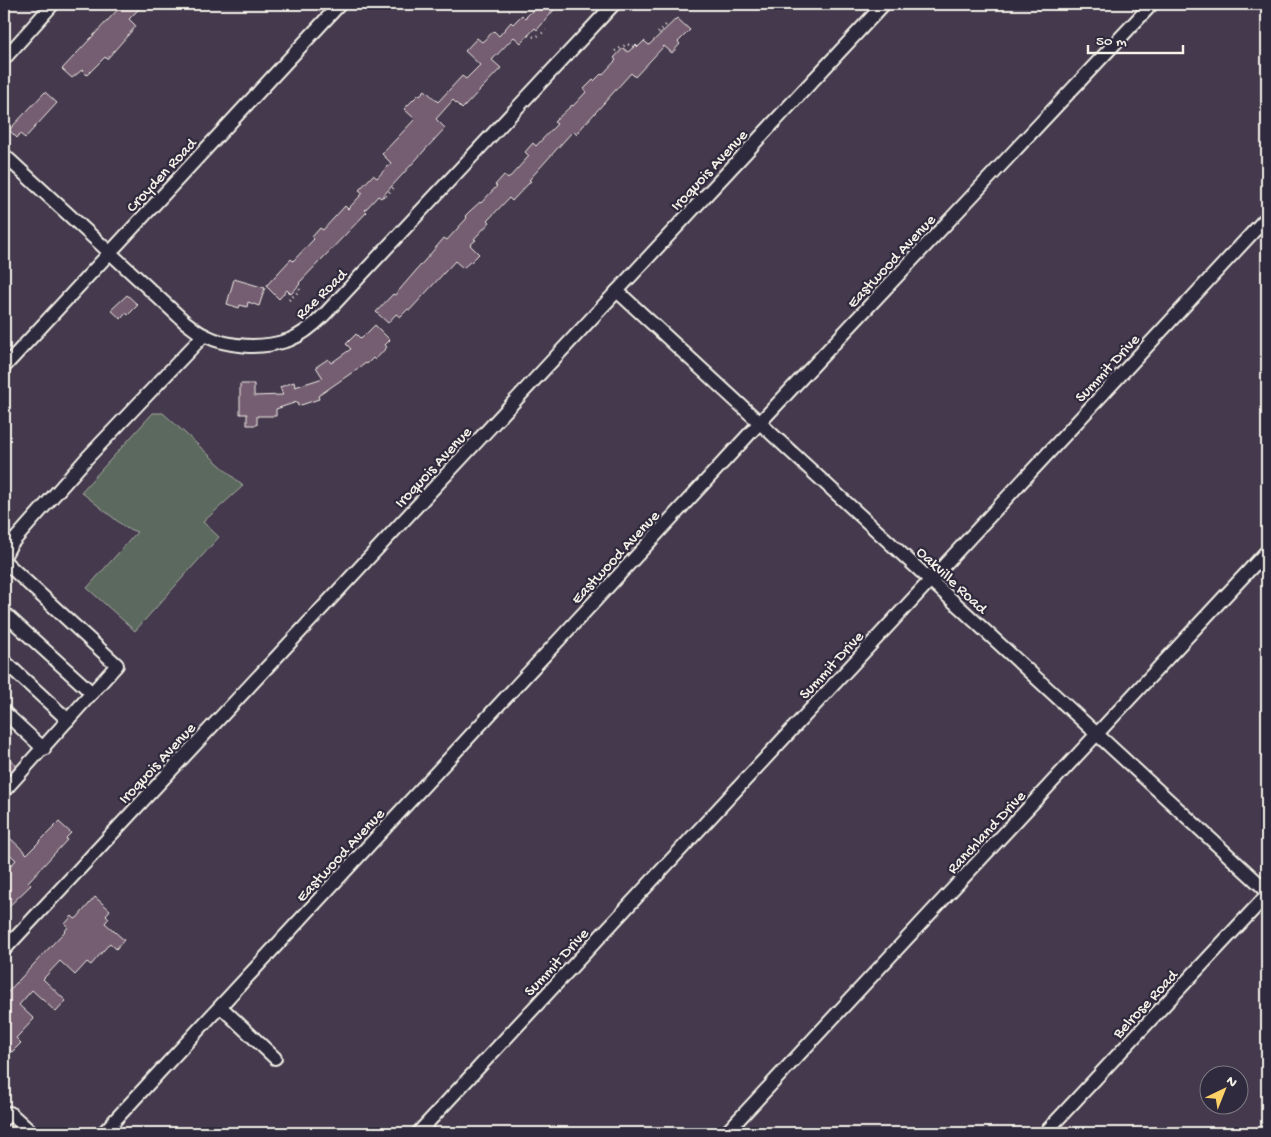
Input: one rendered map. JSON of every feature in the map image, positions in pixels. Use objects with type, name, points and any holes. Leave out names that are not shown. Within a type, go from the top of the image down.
[{"type":"street","points":[[4,59],[53,4]]},
{"type":"street","name":"Croyden Road","points":[[4,367],[340,4]]},
{"type":"street","name":"Rae Road","points":[[4,155],[185,322],[204,335],[239,346],[258,346],[290,340],[315,324],[614,4]]},
{"type":"street","name":"Iroquois Avenue","points":[[4,950],[884,4]]},
{"type":"street","name":"Eastwood Avenue","points":[[103,1133],[759,423],[1152,4]]},
{"type":"street","name":"Summit Drive","points":[[418,1133],[1267,217]]},
{"type":"street","name":"Oakville Road","points":[[617,291],[1267,893]]},
{"type":"street","points":[[4,557],[11,544],[87,458],[204,335]]},
{"type":"street","name":"Ranchland Drive","points":[[726,1133],[1267,551]]},
{"type":"street","points":[[4,561],[118,666],[4,791]]},
{"type":"street","points":[[4,613],[92,693]]},
{"type":"street","points":[[4,661],[68,720]]},
{"type":"street","points":[[4,712],[44,749]]},
{"type":"street","name":"Belrose Road","points":[[1045,1133],[1267,893]]},
{"type":"street","points":[[220,1007],[275,1058]]},
{"type":"street","points":[[4,1119],[10,1113],[32,1133]]},
{"type":"path","points":[[658,33],[665,26],[668,27]]},
{"type":"path","points":[[528,35],[538,36],[546,30]]},
{"type":"path","points":[[615,51],[624,45],[630,44],[634,47]]},
{"type":"path","points":[[382,196],[384,198],[395,186]]},
{"type":"path","points":[[289,300],[300,290],[298,286]]},
{"type":"green space","points":[[153,413],[163,413],[243,486],[203,522],[219,537],[135,631],[87,588],[137,532],[126,528],[81,492]]},
{"type":"building","points":[[123,4],[144,4],[129,19],[136,26],[107,59],[105,57],[87,75],[82,70],[72,78],[62,69]]},
{"type":"building","points":[[539,4],[559,4],[537,30],[535,28],[521,43],[514,37],[492,60],[501,68],[462,109],[453,100],[436,119],[445,128],[381,198],[378,196],[365,210],[367,212],[299,283],[291,294],[287,290],[279,299],[266,286],[291,259],[293,261],[314,239],[312,237],[320,228],[323,230],[345,206],[348,209],[363,193],[359,190],[373,175],[377,178],[391,163],[382,154],[415,119],[404,109],[425,90],[438,102],[462,76],[466,79],[480,65],[465,51],[477,38],[482,42],[494,31],[499,36],[511,22],[513,24],[522,15],[525,18]]},
{"type":"building","points":[[677,18],[690,30],[678,42],[680,44],[672,53],[664,46],[635,77],[631,73],[576,134],[573,131],[512,201],[509,198],[488,220],[490,222],[470,245],[479,254],[470,263],[463,268],[455,261],[410,310],[408,309],[400,317],[396,314],[388,323],[376,312],[393,294],[395,295],[444,238],[447,240],[467,218],[465,216],[481,203],[497,186],[495,185],[504,175],[508,179],[529,156],[525,152],[533,143],[536,146],[557,124],[554,122],[586,92],[584,89],[593,80],[602,75],[616,60],[614,58],[623,48],[628,52],[636,45],[638,47],[644,41],[649,45]]},
{"type":"building","points":[[45,92],[57,103],[25,138],[20,134],[17,138],[9,130]]},
{"type":"building","points":[[234,279],[265,288],[259,306],[248,302],[247,307],[240,305],[239,308],[227,304]]},
{"type":"building","points":[[127,295],[138,305],[121,319],[111,310]]},
{"type":"building","points":[[375,325],[390,340],[385,345],[387,347],[375,360],[373,358],[367,364],[318,396],[319,399],[298,406],[297,402],[276,409],[276,416],[257,416],[257,425],[247,425],[247,414],[240,414],[240,384],[254,384],[254,396],[283,395],[280,387],[294,382],[295,387],[323,378],[316,367],[328,359],[331,363],[351,349],[346,344],[356,334],[361,339]]},
{"type":"building","points":[[4,754],[16,765],[4,779]]},
{"type":"building","points":[[59,822],[71,833],[66,838],[67,840],[28,882],[31,885],[4,911],[4,873],[16,860],[4,849],[4,845],[10,838],[27,854]]},
{"type":"building","points":[[95,897],[110,910],[106,915],[109,918],[105,923],[124,940],[116,949],[110,943],[91,965],[87,962],[75,975],[60,961],[43,979],[66,1001],[56,1012],[32,990],[19,1005],[34,1019],[16,1038],[21,1043],[12,1052],[4,1044],[4,996],[65,931],[68,927],[65,924],[72,916],[75,919],[77,918]]}]
